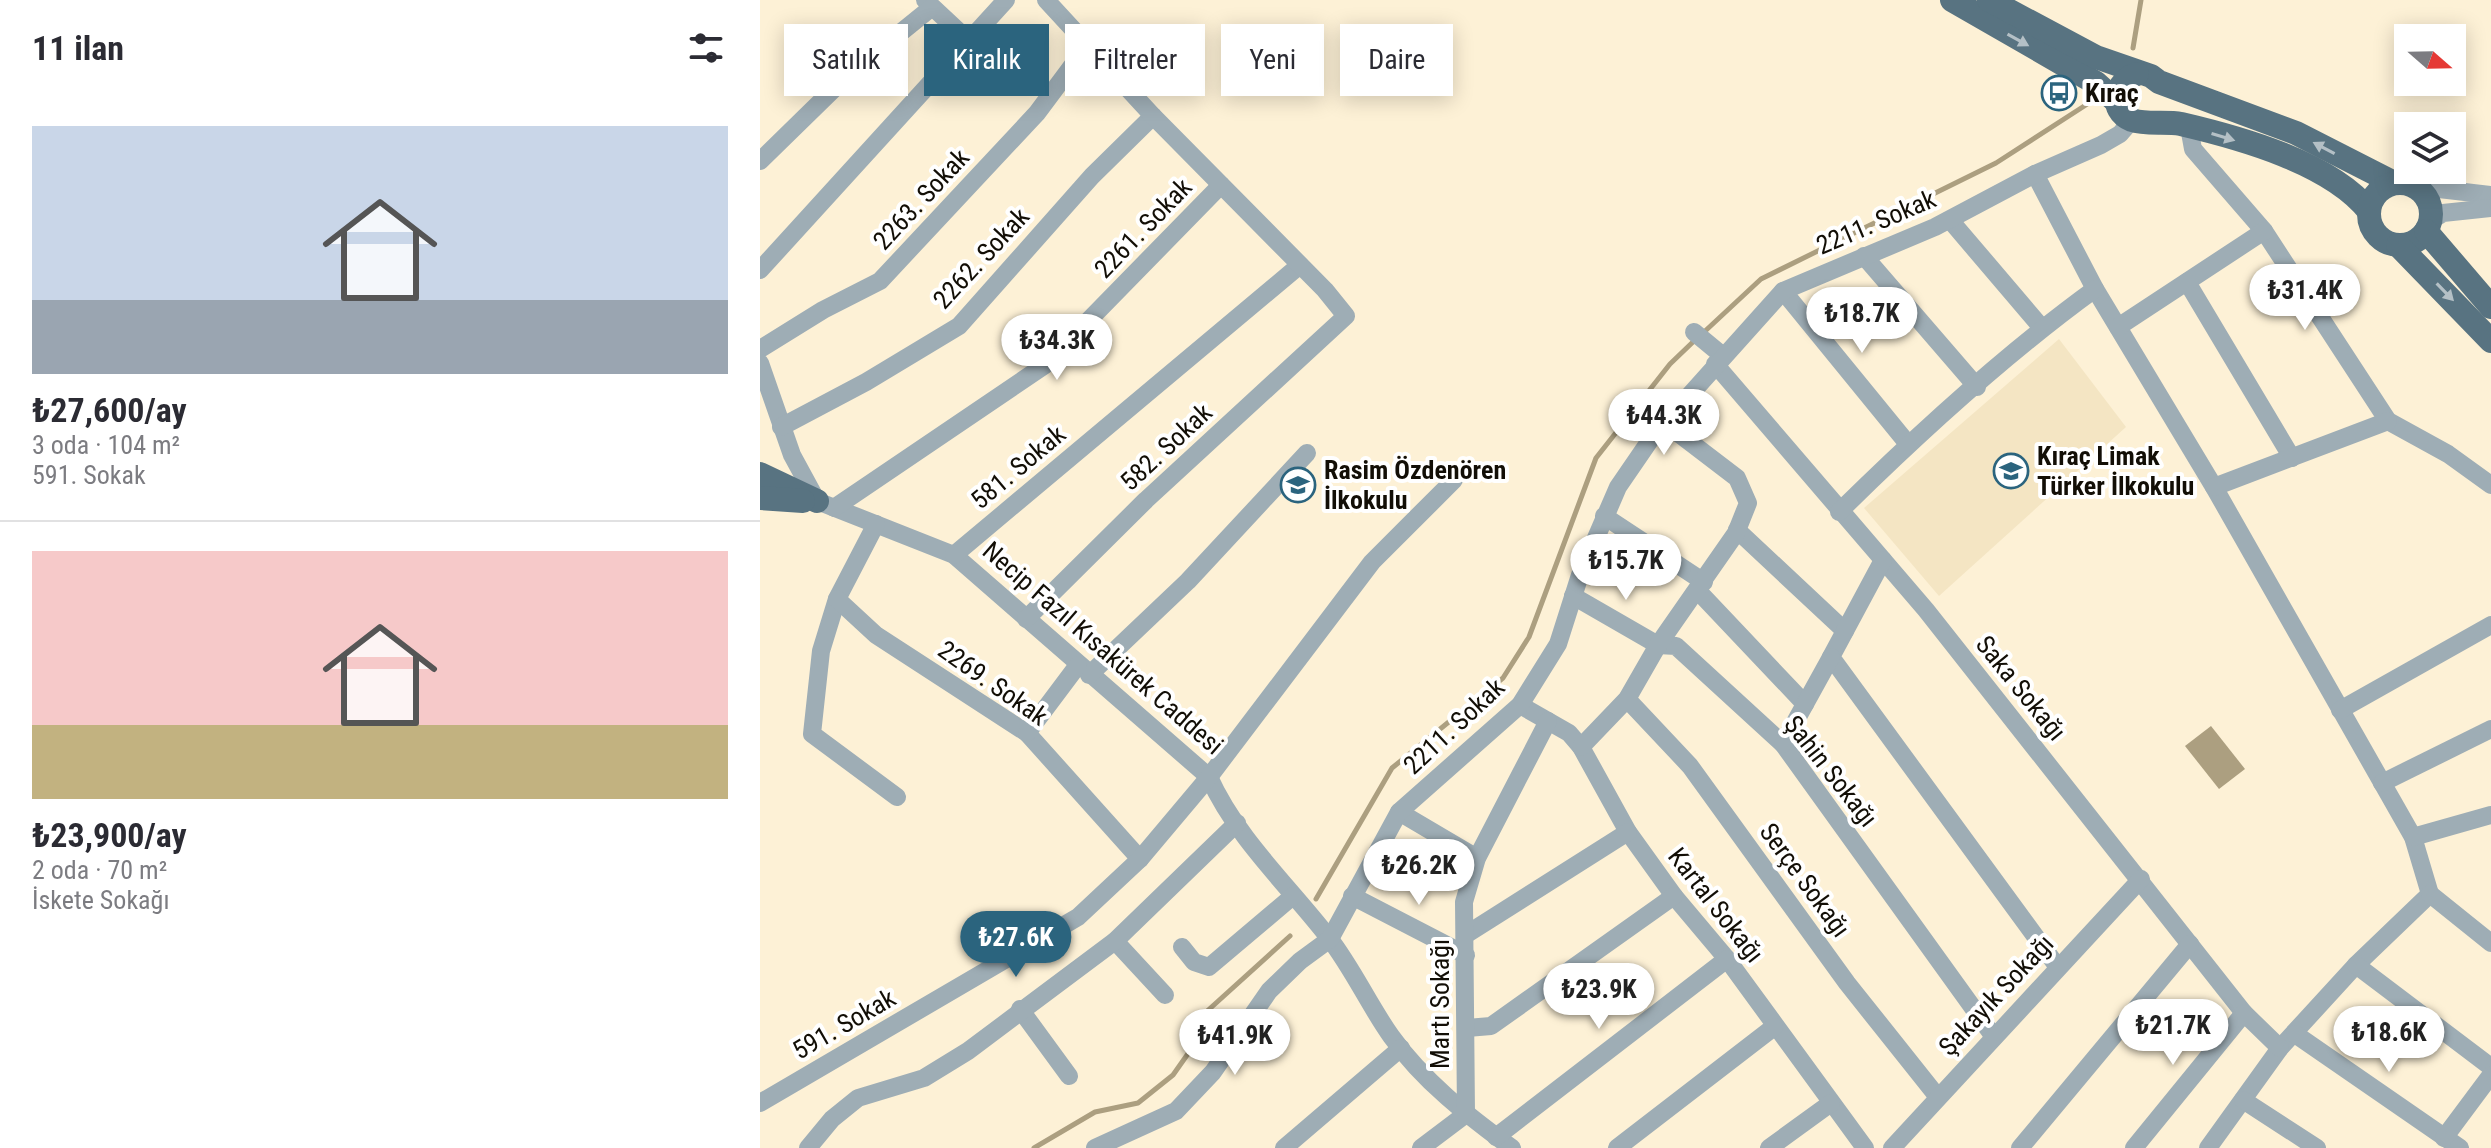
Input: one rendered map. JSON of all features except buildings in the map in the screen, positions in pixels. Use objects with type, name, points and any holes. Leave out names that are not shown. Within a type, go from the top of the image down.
[{"type":"main road","points":[[1952,0],[2096,83],[2132,114],[2189,127],[2307,163],[2353,191],[2369,211]]},
{"type":"main road","points":[[1989,0],[2096,57],[2296,133],[2394,180]]},
{"type":"main road","points":[[2132,114],[2163,105],[2148,78]]},
{"type":"main road","points":[[2132,114],[2119,86],[2148,78]]},
{"type":"main road","points":[[2398,245],[2418,239],[2428,226],[2428,200],[2403,184],[2377,193],[2369,211],[2370,221],[2380,237],[2398,245],[2491,341]]},
{"type":"main road","points":[[2428,226],[2491,307]]},
{"type":"main road","name":"Necip Fazıl Kısakürek Caddesi","points":[[760,474],[826,505]]},
{"type":"main road","name":"Necip Fazıl Kısakürek Caddesi","points":[[760,498],[826,505]]},
{"type":"street","points":[[984,24],[1006,0]]},
{"type":"street","points":[[1046,0],[1067,24]]},
{"type":"street","points":[[760,161],[847,76],[928,4],[950,24]]},
{"type":"street","name":"2263. Sokak","points":[[760,349],[823,310],[880,281],[1037,113],[1065,75]]},
{"type":"street","points":[[760,270],[924,90]]},
{"type":"street","points":[[1134,96],[1300,265]]},
{"type":"street","name":"2211. Sokak","points":[[1095,1148],[1116,1144],[1176,1111],[1213,1072],[1269,991],[1300,961],[1330,939],[1399,812],[1520,705],[1558,644],[1573,596],[1618,487],[1716,355],[1783,291],[1950,220],[2035,174],[2101,145],[2120,134],[2132,114]]},
{"type":"street","name":"2262. Sokak","points":[[781,427],[866,382],[959,326],[1092,176],[1153,116]]},
{"type":"street","points":[[2189,127],[2193,149],[2264,231],[2388,421],[2448,454],[2491,485]]},
{"type":"street","points":[[2035,174],[2095,289],[2214,487],[2413,837],[2430,894],[2491,943]]},
{"type":"street","points":[[2403,184],[2491,195]]},
{"type":"street","name":"2261. Sokak","points":[[826,505],[1045,365],[1221,185]]},
{"type":"street","points":[[2428,226],[2443,213],[2491,208]]},
{"type":"street","points":[[1950,220],[2042,328]]},
{"type":"street","points":[[2118,327],[2264,231]]},
{"type":"street","points":[[1864,256],[1977,387]]},
{"type":"street","name":"582. Sokak","points":[[1026,619],[1146,500],[1346,316],[1300,265]]},
{"type":"street","name":"581. Sokak","points":[[954,555],[1300,265]]},
{"type":"street","points":[[2187,282],[2292,458]]},
{"type":"street","points":[[1839,512],[1908,444],[2042,328],[2095,289]]},
{"type":"street","points":[[1783,291],[1908,444]]},
{"type":"street","name":"Saka Sokağı","points":[[1694,332],[1716,355],[1839,512],[1883,560],[2141,879],[2244,1013],[2280,1048]]},
{"type":"street","points":[[760,363],[781,427],[826,505]]},
{"type":"street","points":[[2214,487],[2388,421]]},
{"type":"street","points":[[1581,747],[1627,699],[1658,645],[1701,587],[1737,530],[1748,503],[1737,478],[1665,423]]},
{"type":"street","points":[[1027,733],[1084,670],[1188,581],[1307,453]]},
{"type":"street","name":"591. Sokak","points":[[760,1103],[1078,917],[1140,859],[1209,777],[1372,562],[1454,480]]},
{"type":"street","name":"Necip Fazıl Kısakürek Caddesi","points":[[826,505],[954,555],[1209,777],[1237,823],[1330,939],[1401,1048],[1466,1114],[1504,1142]]},
{"type":"street","points":[[1604,516],[1701,587],[1805,704]]},
{"type":"street","points":[[876,524],[837,599],[821,651],[812,734],[897,797]]},
{"type":"street","points":[[1737,530],[1845,631]]},
{"type":"street","points":[[1783,744],[1883,560]]},
{"type":"street","name":"Şahin Sokağı","points":[[1573,596],[1658,645],[1676,646],[1783,744],[1994,1037]]},
{"type":"street","name":"2269. Sokak","points":[[837,599],[876,635],[1027,733],[1140,859]]},
{"type":"street","points":[[2340,710],[2491,625]]},
{"type":"street","points":[[1831,657],[2057,966]]},
{"type":"street","name":"Serçe Sokağı","points":[[1627,699],[1690,766],[1847,983],[1937,1096]]},
{"type":"street","name":"Kartal Sokağı","points":[[1520,705],[1569,733],[1581,747],[1628,832],[1674,896],[1727,959],[1865,1148]]},
{"type":"street","name":"Martı Sokağı","points":[[1466,1114],[1467,934],[1464,902],[1477,858],[1548,721]]},
{"type":"street","points":[[2382,783],[2491,729]]},
{"type":"street","points":[[1399,812],[1477,858]]},
{"type":"street","points":[[2413,837],[2489,817]]},
{"type":"street","points":[[808,1148],[832,1119],[858,1098],[924,1078],[968,1051],[1020,1009],[1115,941],[1237,823]]},
{"type":"street","points":[[1467,934],[1628,832]]},
{"type":"street","name":"Şakayık Sokağı","points":[[1892,1148],[2057,966],[2141,879]]},
{"type":"street","points":[[2208,1148],[2280,1048],[2356,965],[2430,894]]},
{"type":"street","points":[[1182,947],[1194,962],[1209,967],[1293,896]]},
{"type":"street","points":[[1352,896],[1466,955]]},
{"type":"street","points":[[1467,1028],[1491,1026],[1674,896]]},
{"type":"street","points":[[1115,941],[1165,995]]},
{"type":"street","points":[[2020,1148],[2190,944]]},
{"type":"street","points":[[1504,1142],[1727,959]]},
{"type":"street","points":[[2356,965],[2491,1067]]},
{"type":"street","points":[[1020,1009],[1069,1076]]},
{"type":"street","points":[[2134,1148],[2244,1013]]},
{"type":"street","points":[[1617,1148],[1774,1027]]},
{"type":"street","points":[[2295,1034],[2452,1143],[2491,1075]]},
{"type":"street","points":[[1293,1145],[1401,1048]]},
{"type":"street","points":[[2243,1100],[2317,1148]]},
{"type":"street","points":[[1769,1148],[1831,1103]]},
{"type":"street","points":[[1421,1148],[1466,1114]]},
{"type":"shaded area","points":[[2059,339],[2126,427],[1939,596],[1864,508]]},
{"type":"shaded area","points":[[2211,726],[2245,769],[2219,789],[2185,746]]},
{"type":"waterway","points":[[2133,48],[2141,0]]},
{"type":"waterway","points":[[1703,333],[1761,279],[1996,163],[2092,101],[2098,93]]},
{"type":"waterway","points":[[1316,899],[1392,768],[1503,678],[1529,637],[1596,458],[1670,364],[1695,340]]},
{"type":"waterway","points":[[1034,1148],[1095,1112],[1138,1103],[1173,1075],[1192,1048],[1205,1013],[1290,936]]},
{"type":"place","name":"Kıraç","points":[[2059,93]]},
{"type":"place","name":"Kıraç Limak Türker İlkokulu","points":[[2011,471]]},
{"type":"place","name":"Rasim Özdenören İlkokulu","points":[[1298,485]]}]
